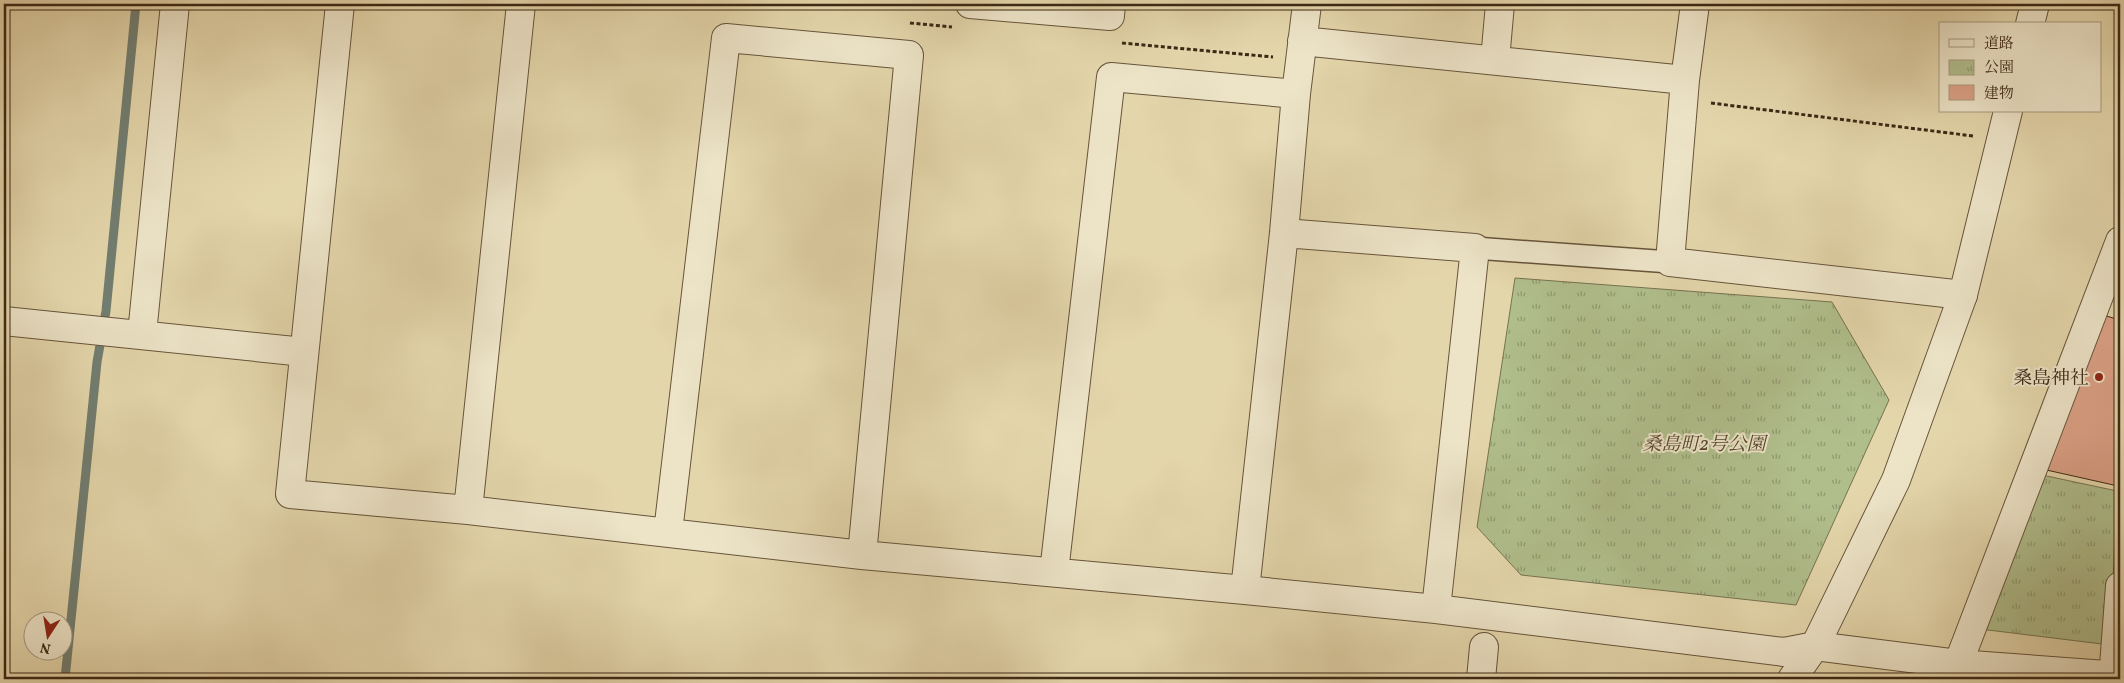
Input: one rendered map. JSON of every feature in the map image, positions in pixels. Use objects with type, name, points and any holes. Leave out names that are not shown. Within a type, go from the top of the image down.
[{"type":"street","points":[[135,334],[175,4]]},
{"type":"street","points":[[340,4],[290,494],[468,510],[862,556],[1054,572],[1436,609],[1784,652],[1815,646],[1958,672],[2116,677],[2120,586]]},
{"type":"street","points":[[468,510],[521,4]]},
{"type":"street","points":[[970,4],[1110,16],[1111,4]]},
{"type":"street","points":[[1245,590],[1284,233],[1306,4]]},
{"type":"street","points":[[1494,60],[1500,4]]},
{"type":"street","points":[[1670,262],[1684,90],[1695,4]]},
{"type":"street","points":[[2030,22],[2034,4]]},
{"type":"street","points":[[668,532],[726,38],[909,55],[862,556]]},
{"type":"street","points":[[1301,50],[1494,60],[1684,90]]},
{"type":"street","points":[[1054,572],[1111,77],[1296,94]]},
{"type":"street","points":[[1792,679],[1815,646],[1896,480],[1963,295],[2008,112]]},
{"type":"street","points":[[1284,233],[1670,262],[1963,295]]},
{"type":"street","points":[[1958,672],[2120,241]]},
{"type":"street","points":[[1436,609],[1475,248]]},
{"type":"street","points":[[4,321],[304,352]]},
{"type":"street","points":[[1481,679],[1484,647]]},
{"type":"path","points":[[702,4],[741,7]]},
{"type":"path","points":[[908,23],[957,28]]},
{"type":"path","points":[[1114,42],[1301,50]]},
{"type":"path","points":[[1684,90],[2001,139]]},
{"type":"green space","name":"桑島町2号公園","points":[[1515,278],[1832,302],[1889,400],[1796,605],[1521,575],[1477,527]]},
{"type":"green space","points":[[2042,475],[2117,491],[2110,645],[1980,629]]},
{"type":"building","name":"桑島神社","points":[[2103,315],[2120,320],[2118,486],[2042,469]]},
{"type":"waterway","points":[[65,679],[97,362],[106,311],[136,4]]},
{"type":"place","name":"桑島神社","points":[[2099,377]]}]
